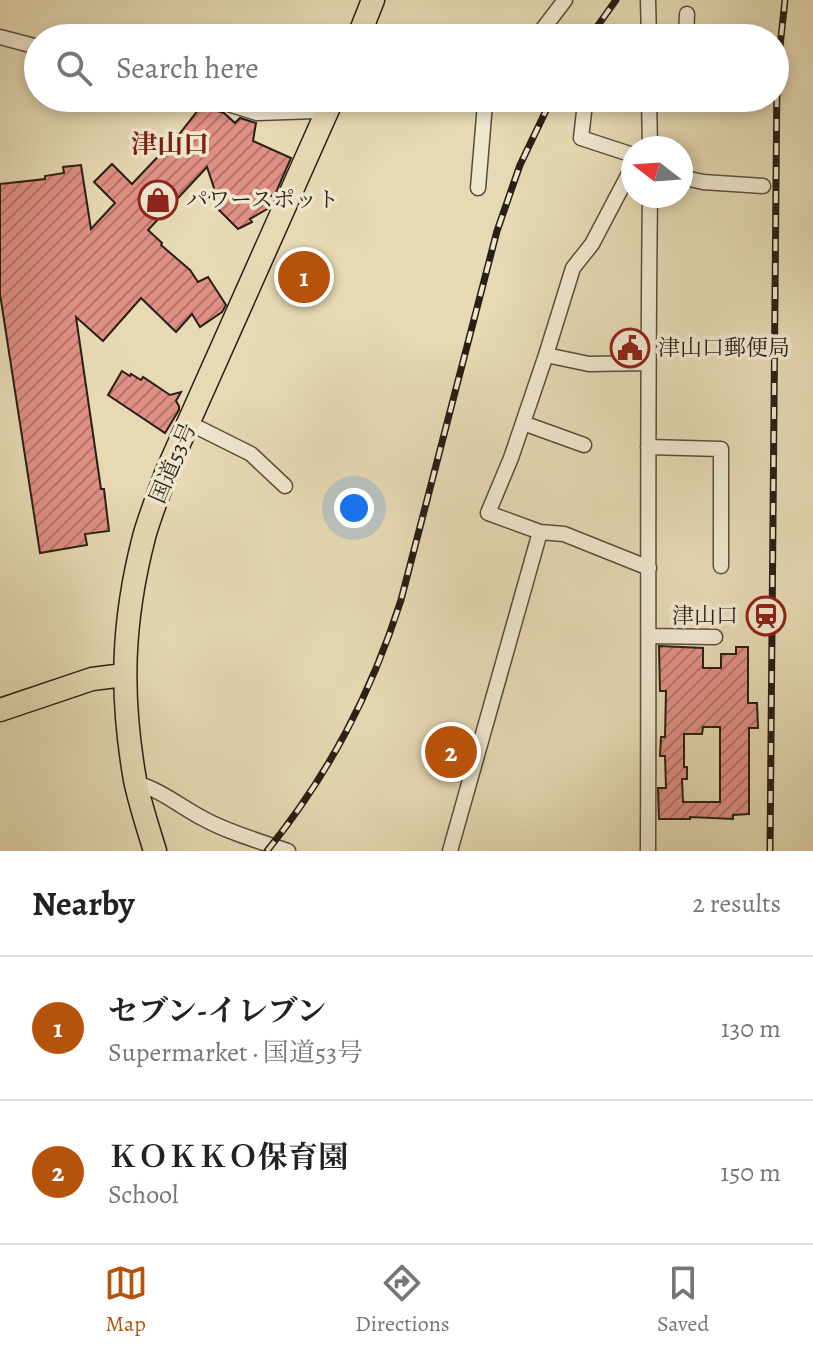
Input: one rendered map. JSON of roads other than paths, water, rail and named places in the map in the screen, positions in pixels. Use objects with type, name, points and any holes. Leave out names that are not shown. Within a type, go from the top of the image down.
[{"type":"highway","points":[[364,24],[373,0]]},
{"type":"highway","name":"国道53号","points":[[155,851],[136,783],[126,722],[124,675],[126,626],[144,534],[166,473],[327,112]]},
{"type":"highway","points":[[0,710],[92,679],[124,675]]},
{"type":"street","points":[[547,24],[565,0]]},
{"type":"street","points":[[648,0],[649,24]]},
{"type":"street","points":[[687,14],[687,24]]},
{"type":"street","points":[[0,37],[24,43]]},
{"type":"street","points":[[254,112],[286,112]]},
{"type":"street","points":[[478,188],[484,112]]},
{"type":"street","points":[[584,112],[581,138],[621,151]]},
{"type":"street","points":[[648,136],[649,112]]},
{"type":"street","points":[[693,180],[763,186]]},
{"type":"street","points":[[621,189],[592,244],[573,268],[511,458],[488,513],[540,532],[564,534],[649,568]]},
{"type":"street","points":[[648,851],[650,208]]},
{"type":"street","points":[[546,355],[589,364],[647,363]]},
{"type":"street","points":[[189,423],[251,454],[285,486]]},
{"type":"street","points":[[523,423],[584,445]]},
{"type":"street","points":[[648,447],[721,449],[721,566]]},
{"type":"street","points":[[450,851],[540,532]]},
{"type":"street","points":[[649,636],[715,637]]},
{"type":"street","points":[[136,783],[150,787],[228,830],[288,851]]},
{"type":"railway","points":[[599,24],[616,0]]},
{"type":"railway","points":[[782,24],[785,0]]},
{"type":"railway","points":[[267,851],[329,763],[362,700],[389,635],[401,600],[497,231],[520,165],[545,112]]},
{"type":"railway","points":[[770,851],[777,112]]},
{"type":"place","name":"パワースポット","points":[[158,200]]},
{"type":"place","name":"セブン-イレブン","points":[[304,277]]},
{"type":"place","name":"津山口郵便局","points":[[630,348]]},
{"type":"place","name":"津山口","points":[[766,616]]},
{"type":"place","name":"ＫＯＫＫＯ保育園","points":[[451,752]]},
{"type":"district","name":"津山口","points":[[170,144]]}]
